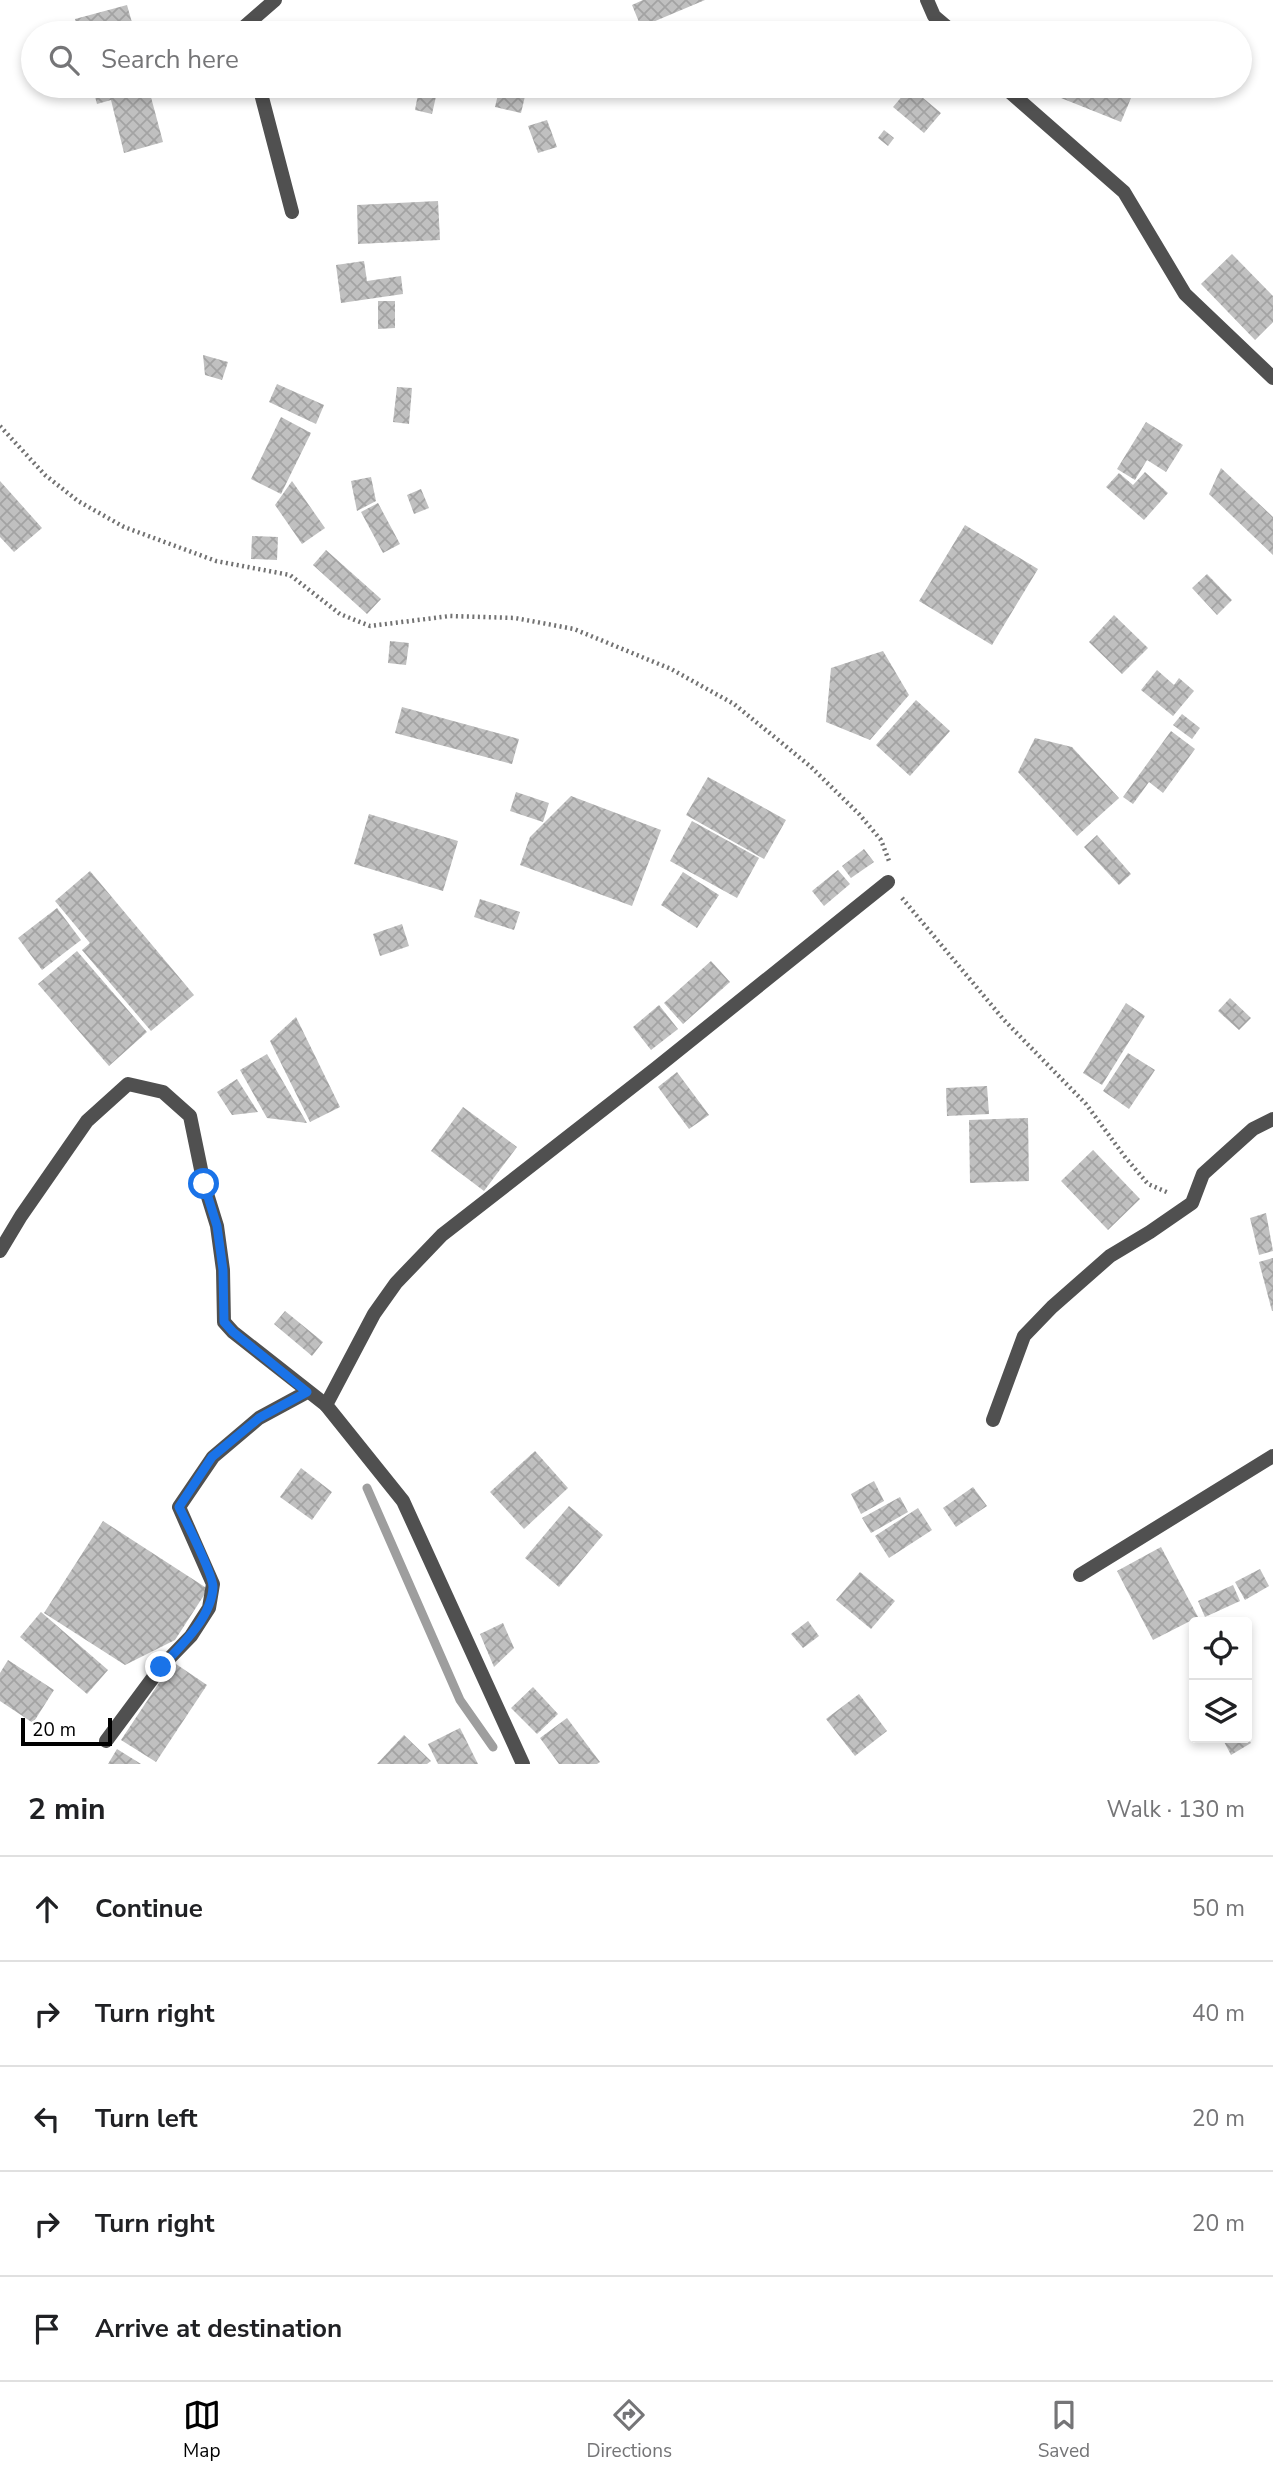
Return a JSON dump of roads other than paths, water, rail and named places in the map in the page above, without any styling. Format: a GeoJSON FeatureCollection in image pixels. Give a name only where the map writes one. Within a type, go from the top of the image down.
{"type":"FeatureCollection","features":[{"type":"Feature","properties":{"kind":"street"},"geometry":{"type":"LineString","coordinates":[[251,21],[275,0]]}},
{"type":"Feature","properties":{"kind":"street"},"geometry":{"type":"LineString","coordinates":[[927,0],[934,16],[940,21]]}},
{"type":"Feature","properties":{"kind":"street"},"geometry":{"type":"LineString","coordinates":[[262,98],[292,212]]}},
{"type":"Feature","properties":{"kind":"street"},"geometry":{"type":"LineString","coordinates":[[1017,98],[1125,192],[1185,294],[1273,378]]}},
{"type":"Feature","properties":{"kind":"street"},"geometry":{"type":"LineString","coordinates":[[326,1405],[374,1314],[396,1283],[442,1235],[888,882]]}},
{"type":"Feature","properties":{"kind":"street"},"geometry":{"type":"LineString","coordinates":[[0,1251],[87,1121],[128,1084],[163,1092],[190,1116],[204,1184],[217,1226],[223,1270],[224,1322],[326,1405],[403,1500],[523,1764]]}},
{"type":"Feature","properties":{"kind":"street"},"geometry":{"type":"LineString","coordinates":[[993,1420],[1024,1336],[1052,1307],[1110,1256],[1192,1203],[1203,1174],[1253,1129],[1273,1119]]}},
{"type":"Feature","properties":{"kind":"street"},"geometry":{"type":"LineString","coordinates":[[106,1741],[161,1667],[191,1636],[209,1608],[213,1584],[179,1507],[212,1457],[259,1418],[307,1392]]}},
{"type":"Feature","properties":{"kind":"street"},"geometry":{"type":"LineString","coordinates":[[1080,1575],[1273,1456]]}},
{"type":"Feature","properties":{"kind":"waterway"},"geometry":{"type":"LineString","coordinates":[[367,1488],[460,1700],[493,1747]]}}]}
